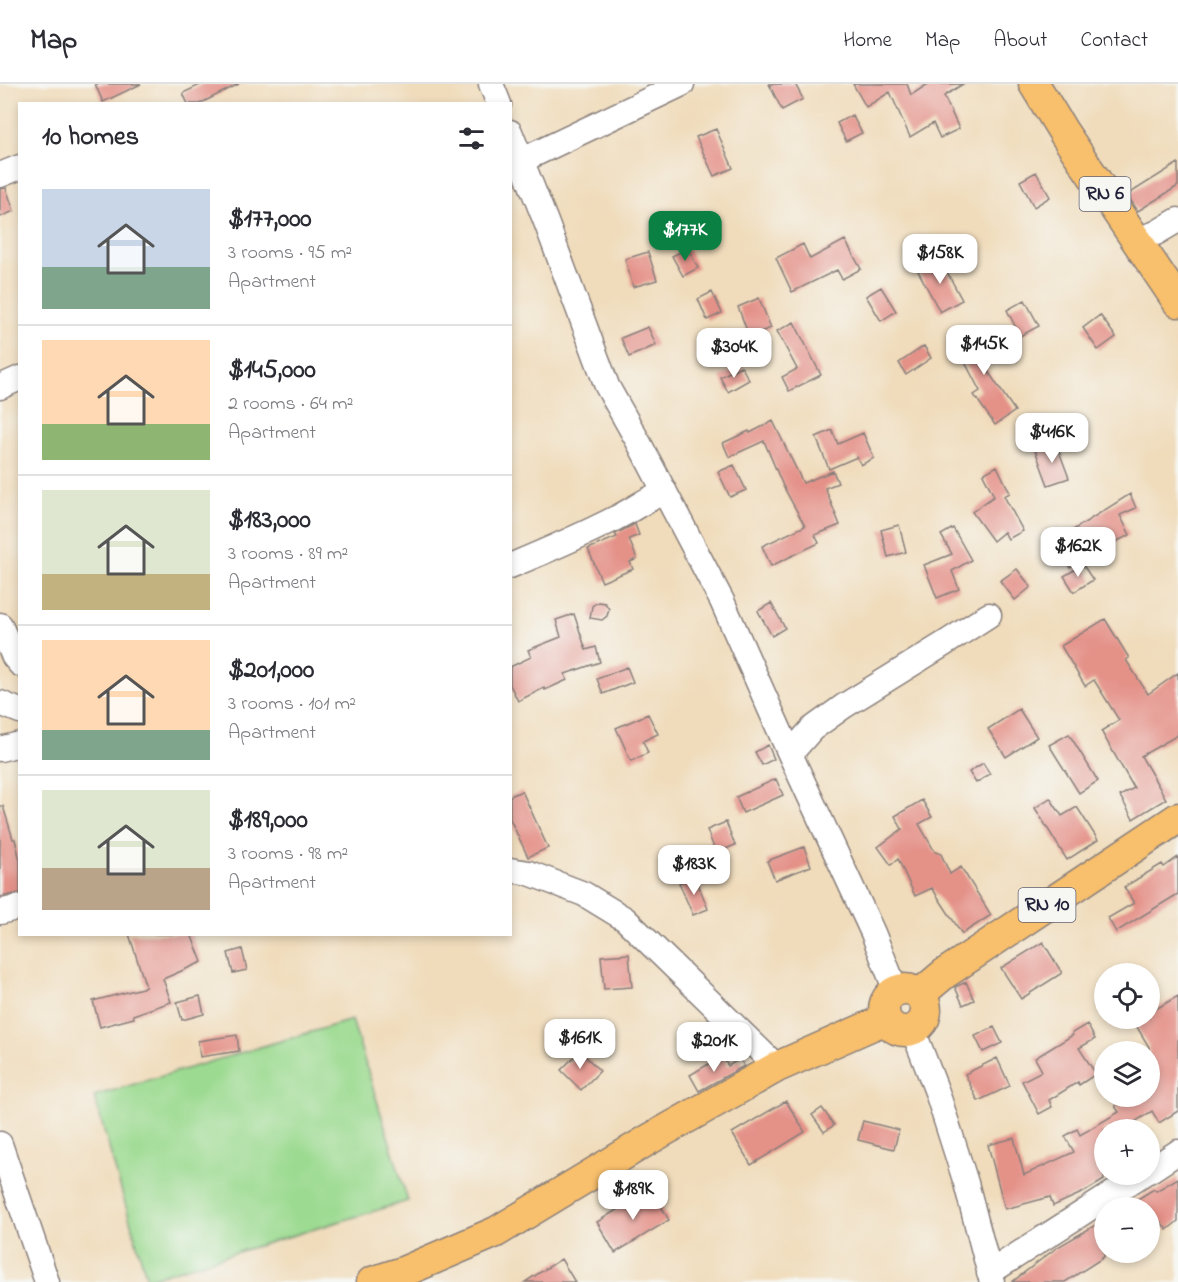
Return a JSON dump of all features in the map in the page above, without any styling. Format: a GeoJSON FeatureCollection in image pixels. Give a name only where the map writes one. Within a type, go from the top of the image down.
{"type":"FeatureCollection","features":[{"type":"Feature","properties":{"kind":"main road","name":"RN 6"},"geometry":{"type":"LineString","coordinates":[[1034,84],[1178,302]]}},
{"type":"Feature","properties":{"kind":"main road","name":"RN 10"},"geometry":{"type":"LineString","coordinates":[[886,1019],[885,1003],[890,996],[908,993],[944,974],[1178,818]]}},
{"type":"Feature","properties":{"kind":"main road"},"geometry":{"type":"LineString","coordinates":[[372,1282],[403,1272],[496,1232],[648,1140],[777,1067],[886,1019],[890,1026],[897,1030],[905,1032],[913,1030],[920,1025],[926,1010],[924,1002],[908,993]]}},
{"type":"Feature","properties":{"kind":"street"},"geometry":{"type":"LineString","coordinates":[[491,84],[498,102]]}},
{"type":"Feature","properties":{"kind":"street"},"geometry":{"type":"LineString","coordinates":[[516,163],[682,84]]}},
{"type":"Feature","properties":{"kind":"street"},"geometry":{"type":"LineString","coordinates":[[512,142],[516,163],[546,222],[607,386],[722,600],[873,933],[908,993]]}},
{"type":"Feature","properties":{"kind":"street"},"geometry":{"type":"LineString","coordinates":[[0,175],[18,168]]}},
{"type":"Feature","properties":{"kind":"street"},"geometry":{"type":"LineString","coordinates":[[1136,240],[1156,233],[1178,220]]}},
{"type":"Feature","properties":{"kind":"street"},"geometry":{"type":"LineString","coordinates":[[0,387],[18,379]]}},
{"type":"Feature","properties":{"kind":"street"},"geometry":{"type":"LineString","coordinates":[[512,565],[580,536],[665,492]]}},
{"type":"Feature","properties":{"kind":"street"},"geometry":{"type":"LineString","coordinates":[[790,754],[812,729],[836,712],[989,615]]}},
{"type":"Feature","properties":{"kind":"street"},"geometry":{"type":"LineString","coordinates":[[0,625],[18,661]]}},
{"type":"Feature","properties":{"kind":"street"},"geometry":{"type":"LineString","coordinates":[[0,703],[18,710]]}},
{"type":"Feature","properties":{"kind":"street"},"geometry":{"type":"LineString","coordinates":[[0,749],[18,744]]}},
{"type":"Feature","properties":{"kind":"street"},"geometry":{"type":"LineString","coordinates":[[512,870],[529,873],[584,894],[625,919],[777,1067]]}},
{"type":"Feature","properties":{"kind":"street"},"geometry":{"type":"LineString","coordinates":[[0,912],[18,908]]}},
{"type":"Feature","properties":{"kind":"street"},"geometry":{"type":"LineString","coordinates":[[913,1030],[937,1092],[966,1183],[991,1278],[1127,1185]]}},
{"type":"Feature","properties":{"kind":"street"},"geometry":{"type":"LineString","coordinates":[[0,1144],[47,1282]]}},
{"type":"Feature","properties":{"kind":"street"},"geometry":{"type":"LineString","coordinates":[[1160,1164],[1178,1152]]}},
{"type":"Feature","properties":{"kind":"green space"},"geometry":{"type":"Polygon","coordinates":[[[352,1020],[408,1201],[147,1279],[94,1096],[352,1020]]]}},
{"type":"Feature","properties":{"kind":"building"},"geometry":{"type":"Polygon","coordinates":[[[95,84],[141,84],[103,102],[95,84]]]}},
{"type":"Feature","properties":{"kind":"building"},"geometry":{"type":"Polygon","coordinates":[[[202,84],[239,84],[203,102],[187,102],[183,93],[202,84]]]}},
{"type":"Feature","properties":{"kind":"building"},"geometry":{"type":"Polygon","coordinates":[[[769,84],[795,84],[803,99],[782,110],[769,84]]]}},
{"type":"Feature","properties":{"kind":"building"},"geometry":{"type":"Polygon","coordinates":[[[853,84],[907,84],[911,95],[928,84],[963,84],[944,96],[959,129],[940,138],[933,123],[910,137],[890,92],[866,107],[853,84]]]}},
{"type":"Feature","properties":{"kind":"building"},"geometry":{"type":"Polygon","coordinates":[[[852,115],[862,133],[846,141],[837,123],[852,115]]]}},
{"type":"Feature","properties":{"kind":"building"},"geometry":{"type":"Polygon","coordinates":[[[716,129],[733,168],[714,176],[696,137],[716,129]]]}},
{"type":"Feature","properties":{"kind":"building"},"geometry":{"type":"Polygon","coordinates":[[[1178,163],[1178,186],[1138,211],[1127,195],[1178,163]]]}},
{"type":"Feature","properties":{"kind":"building"},"geometry":{"type":"Polygon","coordinates":[[[1036,172],[1050,197],[1034,207],[1020,181],[1036,172]]]}},
{"type":"Feature","properties":{"kind":"building"},"geometry":{"type":"Polygon","coordinates":[[[6,188],[14,211],[0,217],[0,189],[6,188]]]}},
{"type":"Feature","properties":{"kind":"building"},"geometry":{"type":"Polygon","coordinates":[[[845,240],[861,269],[842,279],[837,270],[792,292],[776,258],[803,244],[810,259],[845,240]]]}},
{"type":"Feature","properties":{"kind":"building"},"geometry":{"type":"Polygon","coordinates":[[[688,248],[698,268],[683,276],[672,256],[688,248]]]}},
{"type":"Feature","properties":{"kind":"building"},"geometry":{"type":"Polygon","coordinates":[[[648,252],[657,280],[633,287],[625,259],[648,252]]]}},
{"type":"Feature","properties":{"kind":"building"},"geometry":{"type":"Polygon","coordinates":[[[939,257],[962,300],[940,312],[917,269],[939,257]]]}},
{"type":"Feature","properties":{"kind":"building"},"geometry":{"type":"Polygon","coordinates":[[[881,287],[896,311],[881,321],[866,296],[881,287]]]}},
{"type":"Feature","properties":{"kind":"building"},"geometry":{"type":"Polygon","coordinates":[[[712,292],[722,313],[707,320],[698,299],[712,292]]]}},
{"type":"Feature","properties":{"kind":"building"},"geometry":{"type":"Polygon","coordinates":[[[759,298],[771,328],[749,336],[738,307],[759,298]]]}},
{"type":"Feature","properties":{"kind":"building"},"geometry":{"type":"Polygon","coordinates":[[[1025,300],[1039,326],[1020,336],[1007,310],[1025,300]]]}},
{"type":"Feature","properties":{"kind":"building"},"geometry":{"type":"Polygon","coordinates":[[[1100,315],[1116,337],[1098,350],[1083,328],[1100,315]]]}},
{"type":"Feature","properties":{"kind":"building"},"geometry":{"type":"Polygon","coordinates":[[[794,322],[821,375],[789,391],[782,377],[797,369],[777,331],[794,322]]]}},
{"type":"Feature","properties":{"kind":"building"},"geometry":{"type":"Polygon","coordinates":[[[648,327],[656,345],[629,357],[621,338],[648,327]]]}},
{"type":"Feature","properties":{"kind":"building"},"geometry":{"type":"Polygon","coordinates":[[[979,328],[995,358],[983,364],[1015,411],[995,425],[974,395],[980,391],[954,341],[979,328]]]}},
{"type":"Feature","properties":{"kind":"building"},"geometry":{"type":"Polygon","coordinates":[[[924,346],[931,358],[906,375],[899,363],[924,346]]]}},
{"type":"Feature","properties":{"kind":"building"},"geometry":{"type":"Polygon","coordinates":[[[741,366],[749,380],[728,392],[720,377],[741,366]]]}},
{"type":"Feature","properties":{"kind":"building"},"geometry":{"type":"Polygon","coordinates":[[[773,421],[803,483],[833,471],[838,483],[825,488],[840,525],[815,535],[819,543],[771,566],[762,546],[805,526],[783,486],[764,441],[729,457],[723,443],[773,421]]]}},
{"type":"Feature","properties":{"kind":"building"},"geometry":{"type":"Polygon","coordinates":[[[832,430],[838,444],[863,433],[874,458],[861,465],[857,457],[829,469],[816,437],[832,430]]]}},
{"type":"Feature","properties":{"kind":"building"},"geometry":{"type":"Polygon","coordinates":[[[1056,443],[1069,478],[1048,485],[1035,450],[1056,443]]]}},
{"type":"Feature","properties":{"kind":"building"},"geometry":{"type":"Polygon","coordinates":[[[734,465],[746,490],[730,497],[718,472],[734,465]]]}},
{"type":"Feature","properties":{"kind":"building"},"geometry":{"type":"Polygon","coordinates":[[[997,466],[1010,493],[1004,496],[1023,531],[1008,539],[1004,532],[993,541],[972,512],[994,496],[983,474],[997,466]]]}},
{"type":"Feature","properties":{"kind":"building"},"geometry":{"type":"Polygon","coordinates":[[[1130,494],[1136,508],[1120,515],[1130,535],[1070,568],[1054,542],[1130,494]]]}},
{"type":"Feature","properties":{"kind":"building"},"geometry":{"type":"Polygon","coordinates":[[[635,524],[639,535],[629,539],[637,559],[630,562],[633,569],[602,582],[588,549],[617,537],[615,534],[635,524]]]}},
{"type":"Feature","properties":{"kind":"building"},"geometry":{"type":"Polygon","coordinates":[[[899,525],[906,552],[888,557],[881,530],[899,525]]]}},
{"type":"Feature","properties":{"kind":"building"},"geometry":{"type":"Polygon","coordinates":[[[953,528],[971,560],[952,571],[959,589],[937,598],[924,565],[952,554],[941,535],[953,528]]]}},
{"type":"Feature","properties":{"kind":"building"},"geometry":{"type":"Polygon","coordinates":[[[1083,565],[1093,580],[1074,592],[1064,576],[1083,565]]]}},
{"type":"Feature","properties":{"kind":"building"},"geometry":{"type":"Polygon","coordinates":[[[1017,569],[1031,587],[1015,600],[1000,581],[1017,569]]]}},
{"type":"Feature","properties":{"kind":"building"},"geometry":{"type":"Polygon","coordinates":[[[598,602],[605,603],[609,609],[607,616],[602,620],[590,618],[592,606],[598,602]]]}},
{"type":"Feature","properties":{"kind":"building"},"geometry":{"type":"Polygon","coordinates":[[[771,603],[785,628],[772,636],[758,611],[771,603]]]}},
{"type":"Feature","properties":{"kind":"building"},"geometry":{"type":"Polygon","coordinates":[[[574,614],[586,650],[596,647],[600,662],[565,674],[567,680],[518,701],[512,689],[512,666],[531,657],[528,650],[561,637],[556,620],[574,614]]]}},
{"type":"Feature","properties":{"kind":"building"},"geometry":{"type":"Polygon","coordinates":[[[1105,619],[1129,658],[1126,660],[1148,694],[1178,673],[1178,735],[1141,756],[1166,799],[1133,819],[1120,796],[1134,788],[1101,731],[1119,720],[1094,680],[1085,686],[1061,646],[1105,619]]]}},
{"type":"Feature","properties":{"kind":"building"},"geometry":{"type":"Polygon","coordinates":[[[627,667],[633,682],[603,694],[597,679],[627,667]]]}},
{"type":"Feature","properties":{"kind":"building"},"geometry":{"type":"Polygon","coordinates":[[[1019,709],[1037,737],[1006,757],[988,729],[1019,709]]]}},
{"type":"Feature","properties":{"kind":"building"},"geometry":{"type":"Polygon","coordinates":[[[648,714],[658,734],[643,741],[648,753],[631,761],[616,728],[648,714]]]}},
{"type":"Feature","properties":{"kind":"building"},"geometry":{"type":"Polygon","coordinates":[[[1069,734],[1098,781],[1079,793],[1049,745],[1069,734]]]}},
{"type":"Feature","properties":{"kind":"building"},"geometry":{"type":"Polygon","coordinates":[[[768,745],[774,759],[762,765],[755,752],[768,745]]]}},
{"type":"Feature","properties":{"kind":"building"},"geometry":{"type":"Polygon","coordinates":[[[983,763],[990,774],[976,783],[969,772],[983,763]]]}},
{"type":"Feature","properties":{"kind":"building"},"geometry":{"type":"Polygon","coordinates":[[[776,779],[783,795],[743,813],[736,797],[776,779]]]}},
{"type":"Feature","properties":{"kind":"building"},"geometry":{"type":"Polygon","coordinates":[[[522,791],[548,848],[528,857],[512,823],[512,795],[522,791]]]}},
{"type":"Feature","properties":{"kind":"building"},"geometry":{"type":"Polygon","coordinates":[[[1050,798],[1062,816],[1077,807],[1098,840],[1067,860],[1035,808],[1050,798]]]}},
{"type":"Feature","properties":{"kind":"building"},"geometry":{"type":"Polygon","coordinates":[[[922,800],[932,817],[919,824],[935,852],[941,854],[950,874],[961,867],[991,915],[962,934],[932,888],[915,896],[898,859],[891,865],[878,847],[902,829],[895,816],[922,800]]]}},
{"type":"Feature","properties":{"kind":"building"},"geometry":{"type":"Polygon","coordinates":[[[0,806],[3,806],[18,852],[18,893],[0,897],[0,806]]]}},
{"type":"Feature","properties":{"kind":"building"},"geometry":{"type":"Polygon","coordinates":[[[726,822],[735,845],[716,853],[707,830],[726,822]]]}},
{"type":"Feature","properties":{"kind":"building"},"geometry":{"type":"Polygon","coordinates":[[[804,847],[811,866],[775,880],[767,861],[804,847]]]}},
{"type":"Feature","properties":{"kind":"building"},"geometry":{"type":"Polygon","coordinates":[[[1178,857],[1178,894],[1116,932],[1108,918],[1134,903],[1124,887],[1162,864],[1164,867],[1178,857]]]}},
{"type":"Feature","properties":{"kind":"building"},"geometry":{"type":"Polygon","coordinates":[[[695,876],[708,909],[693,915],[679,883],[695,876]]]}},
{"type":"Feature","properties":{"kind":"building"},"geometry":{"type":"Polygon","coordinates":[[[130,936],[192,936],[202,962],[163,979],[171,1002],[133,1015],[134,1018],[100,1027],[93,1001],[146,987],[130,936]]]}},
{"type":"Feature","properties":{"kind":"building"},"geometry":{"type":"Polygon","coordinates":[[[1043,942],[1062,973],[1021,999],[1001,968],[1043,942]]]}},
{"type":"Feature","properties":{"kind":"building"},"geometry":{"type":"Polygon","coordinates":[[[242,949],[247,970],[233,973],[228,953],[242,949]]]}},
{"type":"Feature","properties":{"kind":"building"},"geometry":{"type":"Polygon","coordinates":[[[629,954],[632,987],[604,989],[601,956],[629,954]]]}},
{"type":"Feature","properties":{"kind":"building"},"geometry":{"type":"Polygon","coordinates":[[[966,982],[974,1000],[963,1005],[955,987],[966,982]]]}},
{"type":"Feature","properties":{"kind":"building"},"geometry":{"type":"Polygon","coordinates":[[[200,996],[204,1014],[182,1020],[177,1002],[200,996]]]}},
{"type":"Feature","properties":{"kind":"building"},"geometry":{"type":"Polygon","coordinates":[[[1178,996],[1178,1111],[1160,1122],[1160,1119],[1157,1119],[1152,1111],[1139,1119],[1107,1119],[1119,1112],[1116,1107],[1160,1107],[1160,1041],[1145,1041],[1138,1029],[1160,1029],[1160,1007],[1178,996]]]}},
{"type":"Feature","properties":{"kind":"building"},"geometry":{"type":"Polygon","coordinates":[[[1087,1024],[1095,1039],[1079,1048],[1094,1071],[1094,1075],[1079,1085],[1078,1082],[1049,1100],[1052,1107],[1039,1114],[1022,1081],[1042,1071],[1035,1058],[1073,1035],[1072,1033],[1087,1024]]]}},
{"type":"Feature","properties":{"kind":"building"},"geometry":{"type":"Polygon","coordinates":[[[994,1027],[1002,1043],[983,1052],[975,1036],[994,1027]]]}},
{"type":"Feature","properties":{"kind":"building"},"geometry":{"type":"Polygon","coordinates":[[[237,1035],[239,1051],[200,1057],[198,1041],[237,1035]]]}},
{"type":"Feature","properties":{"kind":"building"},"geometry":{"type":"Polygon","coordinates":[[[580,1051],[600,1071],[581,1090],[561,1070],[580,1051]]]}},
{"type":"Feature","properties":{"kind":"building"},"geometry":{"type":"Polygon","coordinates":[[[722,1056],[728,1066],[740,1059],[744,1066],[699,1091],[690,1075],[722,1056]]]}},
{"type":"Feature","properties":{"kind":"building"},"geometry":{"type":"Polygon","coordinates":[[[997,1058],[1010,1086],[978,1101],[965,1074],[997,1058]]]}},
{"type":"Feature","properties":{"kind":"building"},"geometry":{"type":"Polygon","coordinates":[[[786,1101],[805,1132],[751,1165],[732,1133],[786,1101]]]}},
{"type":"Feature","properties":{"kind":"building"},"geometry":{"type":"Polygon","coordinates":[[[822,1108],[834,1125],[824,1132],[812,1115],[822,1108]]]}},
{"type":"Feature","properties":{"kind":"building"},"geometry":{"type":"Polygon","coordinates":[[[863,1121],[899,1130],[894,1149],[858,1140],[863,1121]]]}},
{"type":"Feature","properties":{"kind":"building"},"geometry":{"type":"Polygon","coordinates":[[[1094,1127],[1096,1185],[1053,1206],[1050,1197],[1005,1209],[988,1145],[1014,1138],[1024,1175],[1074,1152],[1065,1136],[1077,1129],[1080,1135],[1094,1127]]]}},
{"type":"Feature","properties":{"kind":"building"},"geometry":{"type":"Polygon","coordinates":[[[1178,1178],[1178,1221],[1167,1230],[1160,1223],[1160,1197],[1141,1197],[1154,1189],[1156,1191],[1178,1178]]]}},
{"type":"Feature","properties":{"kind":"building"},"geometry":{"type":"Polygon","coordinates":[[[651,1189],[669,1220],[615,1253],[597,1222],[651,1189]]]}},
{"type":"Feature","properties":{"kind":"building"},"geometry":{"type":"Polygon","coordinates":[[[1094,1226],[1095,1263],[1065,1282],[1012,1282],[1056,1248],[1094,1226]]]}},
{"type":"Feature","properties":{"kind":"building"},"geometry":{"type":"Polygon","coordinates":[[[561,1259],[575,1282],[525,1282],[561,1259]]]}}]}
